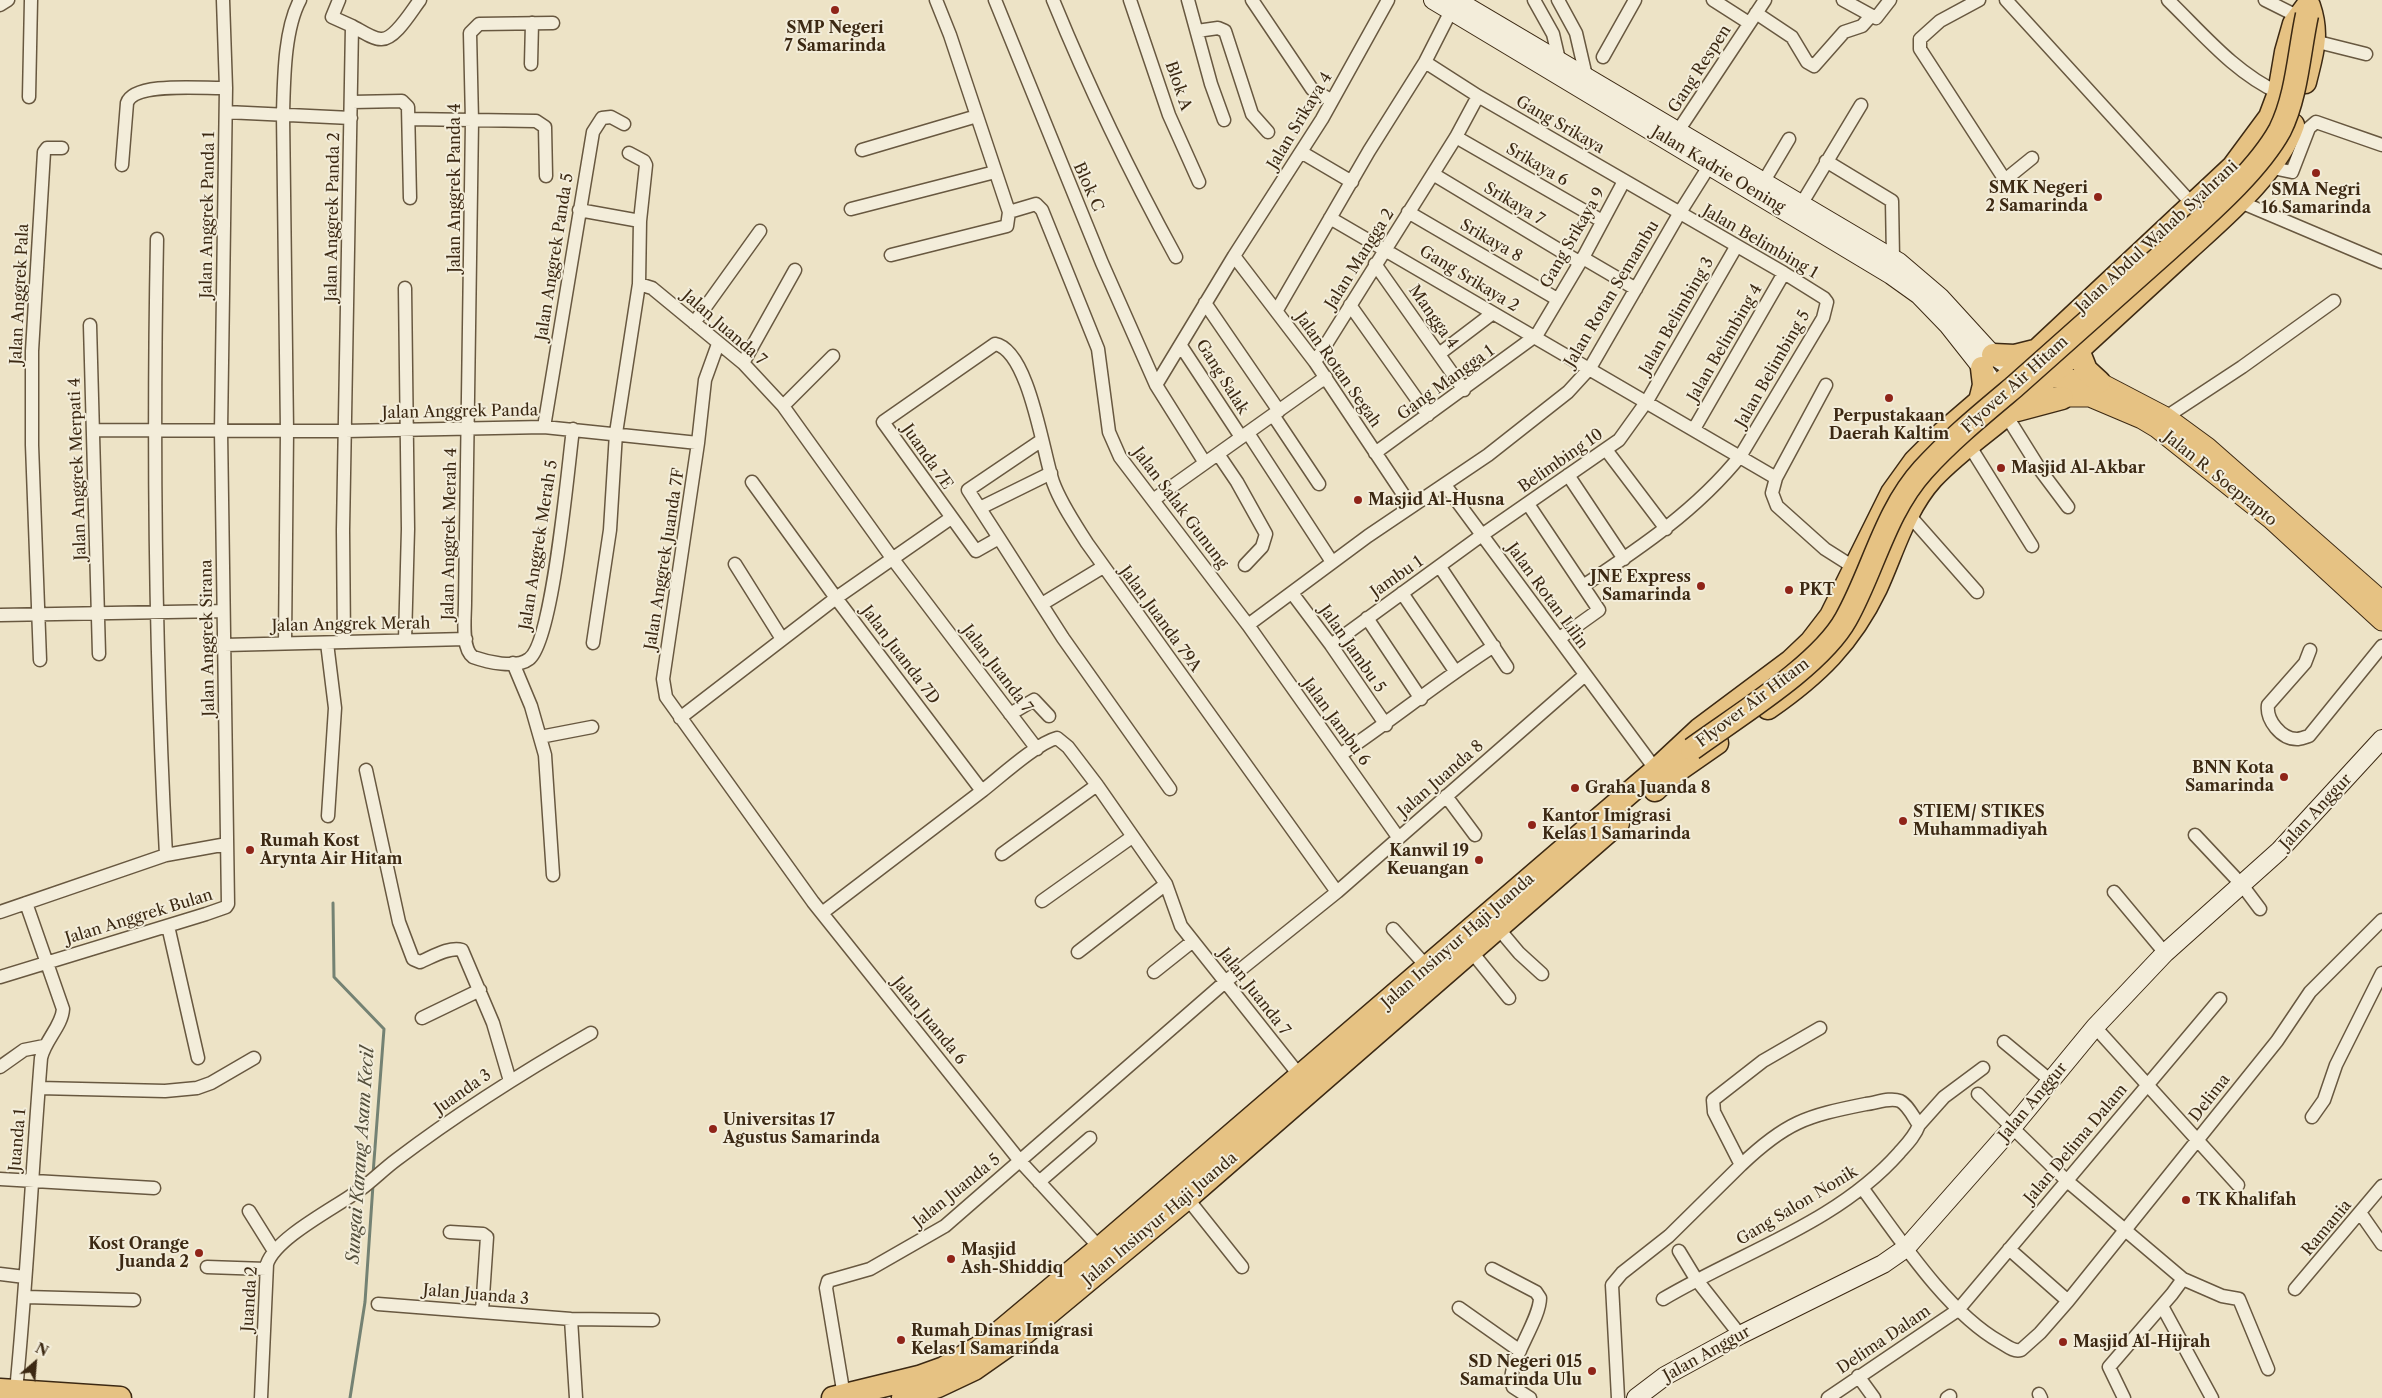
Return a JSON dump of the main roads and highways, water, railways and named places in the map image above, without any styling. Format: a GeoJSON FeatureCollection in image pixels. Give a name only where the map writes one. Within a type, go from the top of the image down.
{"type":"FeatureCollection","features":[{"type":"Feature","properties":{"kind":"highway","name":"Jalan Abdul Wahab Syahrani"},"geometry":{"type":"LineString","coordinates":[[2029,395],[2238,201],[2268,167],[2290,135],[2302,99],[2314,42],[2315,24],[2306,9]]}},
{"type":"Feature","properties":{"kind":"highway","name":"Jalan Abdul Wahab Syahrani"},"geometry":{"type":"LineString","coordinates":[[1998,386],[2194,206],[2233,167],[2270,117],[2279,94],[2286,52],[2306,9]]}},
{"type":"Feature","properties":{"kind":"highway","name":"Flyover Air Hitam"},"geometry":{"type":"LineString","coordinates":[[1664,769],[1797,672],[1836,634],[1859,594],[1897,507],[1922,471],[1976,420],[2204,217],[2247,172],[2280,129],[2296,74],[2306,9]]}},
{"type":"Feature","properties":{"kind":"highway"},"geometry":{"type":"LineString","coordinates":[[2142,254],[2160,274]]}},
{"type":"Feature","properties":{"kind":"highway"},"geometry":{"type":"LineString","coordinates":[[2078,350],[2086,370],[2099,382]]}},
{"type":"Feature","properties":{"kind":"highway"},"geometry":{"type":"LineString","coordinates":[[1980,401],[1987,362],[2035,351]]}},
{"type":"Feature","properties":{"kind":"highway","name":"Jalan Insinyur Haji Juanda"},"geometry":{"type":"LineString","coordinates":[[838,1397],[919,1377],[961,1358],[988,1342],[1427,967],[1498,928],[1664,769],[1700,729],[1762,684],[1811,642],[1832,616],[1898,485],[1916,461],[1943,433],[1998,386]]}},
{"type":"Feature","properties":{"kind":"highway","name":"Jalan Insinyur Haji Juanda"},"geometry":{"type":"LineString","coordinates":[[903,1398],[955,1379],[994,1356],[1187,1198],[1664,769],[1784,697],[1813,674],[1835,653],[1855,627],[1868,604],[1908,514],[1932,479],[2029,395]]}},
{"type":"Feature","properties":{"kind":"highway"},"geometry":{"type":"LineString","coordinates":[[2007,414],[2062,398]]}},
{"type":"Feature","properties":{"kind":"highway"},"geometry":{"type":"LineString","coordinates":[[8,1390],[120,1398]]}},
{"type":"Feature","properties":{"kind":"main road","name":"Jalan Kadrie Oening"},"geometry":{"type":"LineString","coordinates":[[1433,0],[1454,4],[1560,60],[1678,131],[1713,160],[1764,181],[1893,258],[1940,297],[1987,362]]}},
{"type":"Feature","properties":{"kind":"main road","name":"Jalan Kadrie Oening"},"geometry":{"type":"LineString","coordinates":[[1454,4],[1564,78],[1713,160],[1883,270],[1919,296],[1987,362]]}},
{"type":"Feature","properties":{"kind":"main road"},"geometry":{"type":"LineString","coordinates":[[1987,362],[2015,371]]}},
{"type":"Feature","properties":{"kind":"main road"},"geometry":{"type":"LineString","coordinates":[[1987,362],[1998,386]]}},
{"type":"Feature","properties":{"kind":"main road","name":"Jalan R. Soeprapto"},"geometry":{"type":"LineString","coordinates":[[2015,371],[2046,378],[2099,382],[2166,417],[2207,447],[2382,601]]}},
{"type":"Feature","properties":{"kind":"main road","name":"Jalan R. Soeprapto"},"geometry":{"type":"LineString","coordinates":[[1998,386],[2029,395],[2062,398],[2090,397],[2142,419],[2157,428],[2271,520],[2382,621]]}},
{"type":"Feature","properties":{"kind":"main road","name":"Jalan Anggur"},"geometry":{"type":"LineString","coordinates":[[1636,1398],[1665,1376],[1740,1335],[1883,1264],[1906,1248],[2011,1129],[2095,1027],[2166,953],[2279,851],[2382,739]]}},
{"type":"Feature","properties":{"kind":"waterway","name":"Sungai Karang Asam Kecil"},"geometry":{"type":"LineString","coordinates":[[333,903],[334,977],[384,1029],[373,1174]]}},
{"type":"Feature","properties":{"kind":"waterway","name":"Sungai Karang Asam Kecil"},"geometry":{"type":"LineString","coordinates":[[350,1398],[365,1302],[373,1185]]}},
{"type":"Feature","properties":{"kind":"place","name":"SMP Negeri 7 Samarinda"},"geometry":{"type":"Point","coordinates":[835,10]}},
{"type":"Feature","properties":{"kind":"place","name":"SMA Negri 16 Samarinda"},"geometry":{"type":"Point","coordinates":[2316,173]}},
{"type":"Feature","properties":{"kind":"place","name":"SMK Negeri 2 Samarinda"},"geometry":{"type":"Point","coordinates":[2098,197]}},
{"type":"Feature","properties":{"kind":"place","name":"Perpustakaan Daerah Kaltim"},"geometry":{"type":"Point","coordinates":[1889,398]}},
{"type":"Feature","properties":{"kind":"place","name":"Masjid Al-Akbar"},"geometry":{"type":"Point","coordinates":[2001,468]}},
{"type":"Feature","properties":{"kind":"place","name":"Masjid Al-Husna"},"geometry":{"type":"Point","coordinates":[1358,500]}},
{"type":"Feature","properties":{"kind":"place","name":"JNE Express Samarinda"},"geometry":{"type":"Point","coordinates":[1701,586]}},
{"type":"Feature","properties":{"kind":"place","name":"PKT"},"geometry":{"type":"Point","coordinates":[1789,590]}},
{"type":"Feature","properties":{"kind":"place","name":"BNN Kota Samarinda"},"geometry":{"type":"Point","coordinates":[2284,777]}},
{"type":"Feature","properties":{"kind":"place","name":"Graha Juanda 8"},"geometry":{"type":"Point","coordinates":[1575,788]}},
{"type":"Feature","properties":{"kind":"place","name":"STIEM/ STIKES Muhammadiyah"},"geometry":{"type":"Point","coordinates":[1903,821]}},
{"type":"Feature","properties":{"kind":"place","name":"Kantor Imigrasi Kelas 1 Samarinda"},"geometry":{"type":"Point","coordinates":[1532,825]}},
{"type":"Feature","properties":{"kind":"place","name":"Rumah Kost Arynta Air Hitam"},"geometry":{"type":"Point","coordinates":[250,850]}},
{"type":"Feature","properties":{"kind":"place","name":"Kanwil 19 Keuangan"},"geometry":{"type":"Point","coordinates":[1479,860]}},
{"type":"Feature","properties":{"kind":"place","name":"Universitas 17 Agustus Samarinda"},"geometry":{"type":"Point","coordinates":[713,1129]}},
{"type":"Feature","properties":{"kind":"place","name":"TK Khalifah"},"geometry":{"type":"Point","coordinates":[2186,1200]}},
{"type":"Feature","properties":{"kind":"place","name":"Kost Orange Juanda 2"},"geometry":{"type":"Point","coordinates":[199,1253]}},
{"type":"Feature","properties":{"kind":"place","name":"Masjid Ash-Shiddiq"},"geometry":{"type":"Point","coordinates":[951,1259]}},
{"type":"Feature","properties":{"kind":"place","name":"Rumah Dinas Imigrasi Kelas I Samarinda"},"geometry":{"type":"Point","coordinates":[901,1340]}},
{"type":"Feature","properties":{"kind":"place","name":"Masjid Al-Hijrah"},"geometry":{"type":"Point","coordinates":[2063,1342]}},
{"type":"Feature","properties":{"kind":"place","name":"SD Negeri 015 Samarinda Ulu"},"geometry":{"type":"Point","coordinates":[1592,1371]}}]}
